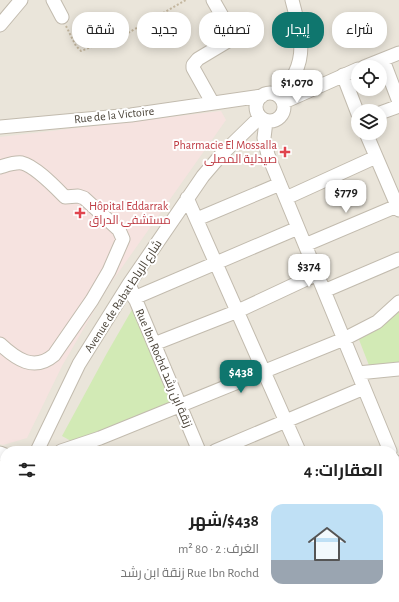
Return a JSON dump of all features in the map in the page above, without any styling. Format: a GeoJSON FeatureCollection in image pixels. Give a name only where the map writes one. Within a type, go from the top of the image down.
{"type":"FeatureCollection","features":[{"type":"Feature","properties":{"kind":"street"},"geometry":{"type":"LineString","coordinates":[[0,25],[21,0]]}},
{"type":"Feature","properties":{"kind":"street"},"geometry":{"type":"LineString","coordinates":[[53,0],[62,17]]}},
{"type":"Feature","properties":{"kind":"street"},"geometry":{"type":"LineString","coordinates":[[212,102],[193,64],[198,59],[232,37],[230,30],[213,0]]}},
{"type":"Feature","properties":{"kind":"street"},"geometry":{"type":"LineString","coordinates":[[280,98],[294,74],[301,46],[299,29],[292,2]]}},
{"type":"Feature","properties":{"kind":"street"},"geometry":{"type":"LineString","coordinates":[[383,60],[399,53]]}},
{"type":"Feature","properties":{"kind":"street"},"geometry":{"type":"LineString","coordinates":[[387,70],[399,102]]}},
{"type":"Feature","properties":{"kind":"street"},"geometry":{"type":"LineString","coordinates":[[280,98],[351,72]]}},
{"type":"Feature","properties":{"kind":"street"},"geometry":{"type":"LineString","coordinates":[[343,75],[354,104]]}},
{"type":"Feature","properties":{"kind":"street"},"geometry":{"type":"LineString","coordinates":[[227,100],[260,115],[275,121],[285,111],[280,98],[271,92],[258,99],[260,115],[265,147],[389,446]]}},
{"type":"Feature","properties":{"kind":"street","name":"Rue de la Victoire"},"geometry":{"type":"LineString","coordinates":[[0,126],[130,115],[262,96]]}},
{"type":"Feature","properties":{"kind":"street"},"geometry":{"type":"LineString","coordinates":[[387,110],[399,106]]}},
{"type":"Feature","properties":{"kind":"street","name":"Avenue de Rabat شارع الرباط"},"geometry":{"type":"LineString","coordinates":[[39,446],[80,364],[129,284],[187,198],[221,155],[260,115]]}},
{"type":"Feature","properties":{"kind":"street"},"geometry":{"type":"LineString","coordinates":[[305,245],[398,208],[369,140]]}},
{"type":"Feature","properties":{"kind":"street"},"geometry":{"type":"LineString","coordinates":[[286,198],[376,157]]}},
{"type":"Feature","properties":{"kind":"street"},"geometry":{"type":"LineString","coordinates":[[0,178],[15,163]]}},
{"type":"Feature","properties":{"kind":"street"},"geometry":{"type":"LineString","coordinates":[[0,167],[15,163],[23,164],[31,167],[64,197],[78,196],[84,198],[118,230],[122,239],[109,271],[92,300],[50,359],[39,364],[16,358],[0,344]]}},
{"type":"Feature","properties":{"kind":"street"},"geometry":{"type":"LineString","coordinates":[[197,219],[280,184]]}},
{"type":"Feature","properties":{"kind":"street"},"geometry":{"type":"LineString","coordinates":[[187,198],[297,446]]}},
{"type":"Feature","properties":{"kind":"street"},"geometry":{"type":"LineString","coordinates":[[134,298],[217,264],[298,228]]}},
{"type":"Feature","properties":{"kind":"street"},"geometry":{"type":"LineString","coordinates":[[324,291],[399,259]]}},
{"type":"Feature","properties":{"kind":"street"},"geometry":{"type":"LineString","coordinates":[[154,344],[238,311],[317,274]]}},
{"type":"Feature","properties":{"kind":"street","name":"Rue Ibn Rochd زنقة ابن رشد"},"geometry":{"type":"LineString","coordinates":[[129,284],[197,446]]}},
{"type":"Feature","properties":{"kind":"street"},"geometry":{"type":"LineString","coordinates":[[76,446],[100,438],[344,339],[377,322],[399,302]]}},
{"type":"Feature","properties":{"kind":"street"},"geometry":{"type":"LineString","coordinates":[[358,373],[399,369]]}},
{"type":"Feature","properties":{"kind":"street"},"geometry":{"type":"LineString","coordinates":[[227,446],[364,388]]}},
{"type":"Feature","properties":{"kind":"path"},"geometry":{"type":"LineString","coordinates":[[62,17],[76,46],[81,51],[128,33],[186,0]]}},
{"type":"Feature","properties":{"kind":"shaded area"},"geometry":{"type":"Polygon","coordinates":[[[0,0],[399,0],[399,446],[0,446],[0,0]]]}},
{"type":"Feature","properties":{"kind":"shaded area","name":"Hôpital Eddarrak مستشفى الدراق"},"geometry":{"type":"Polygon","coordinates":[[[221,111],[226,120],[106,290],[62,366],[27,438],[3,445],[0,444],[0,137],[221,111]]]}},
{"type":"Feature","properties":{"kind":"green space"},"geometry":{"type":"Polygon","coordinates":[[[137,301],[180,405],[80,446],[62,436],[137,301]]]}},
{"type":"Feature","properties":{"kind":"green space"},"geometry":{"type":"Polygon","coordinates":[[[399,306],[399,364],[370,368],[358,337],[399,306]]]}},
{"type":"Feature","properties":{"kind":"place","name":"Pharmacie El Mossalla صيدلية المصلى"},"geometry":{"type":"Point","coordinates":[285,152]}},
{"type":"Feature","properties":{"kind":"place","name":"Hôpital Eddarrak مستشفى الدراق"},"geometry":{"type":"Point","coordinates":[80,213]}}]}
